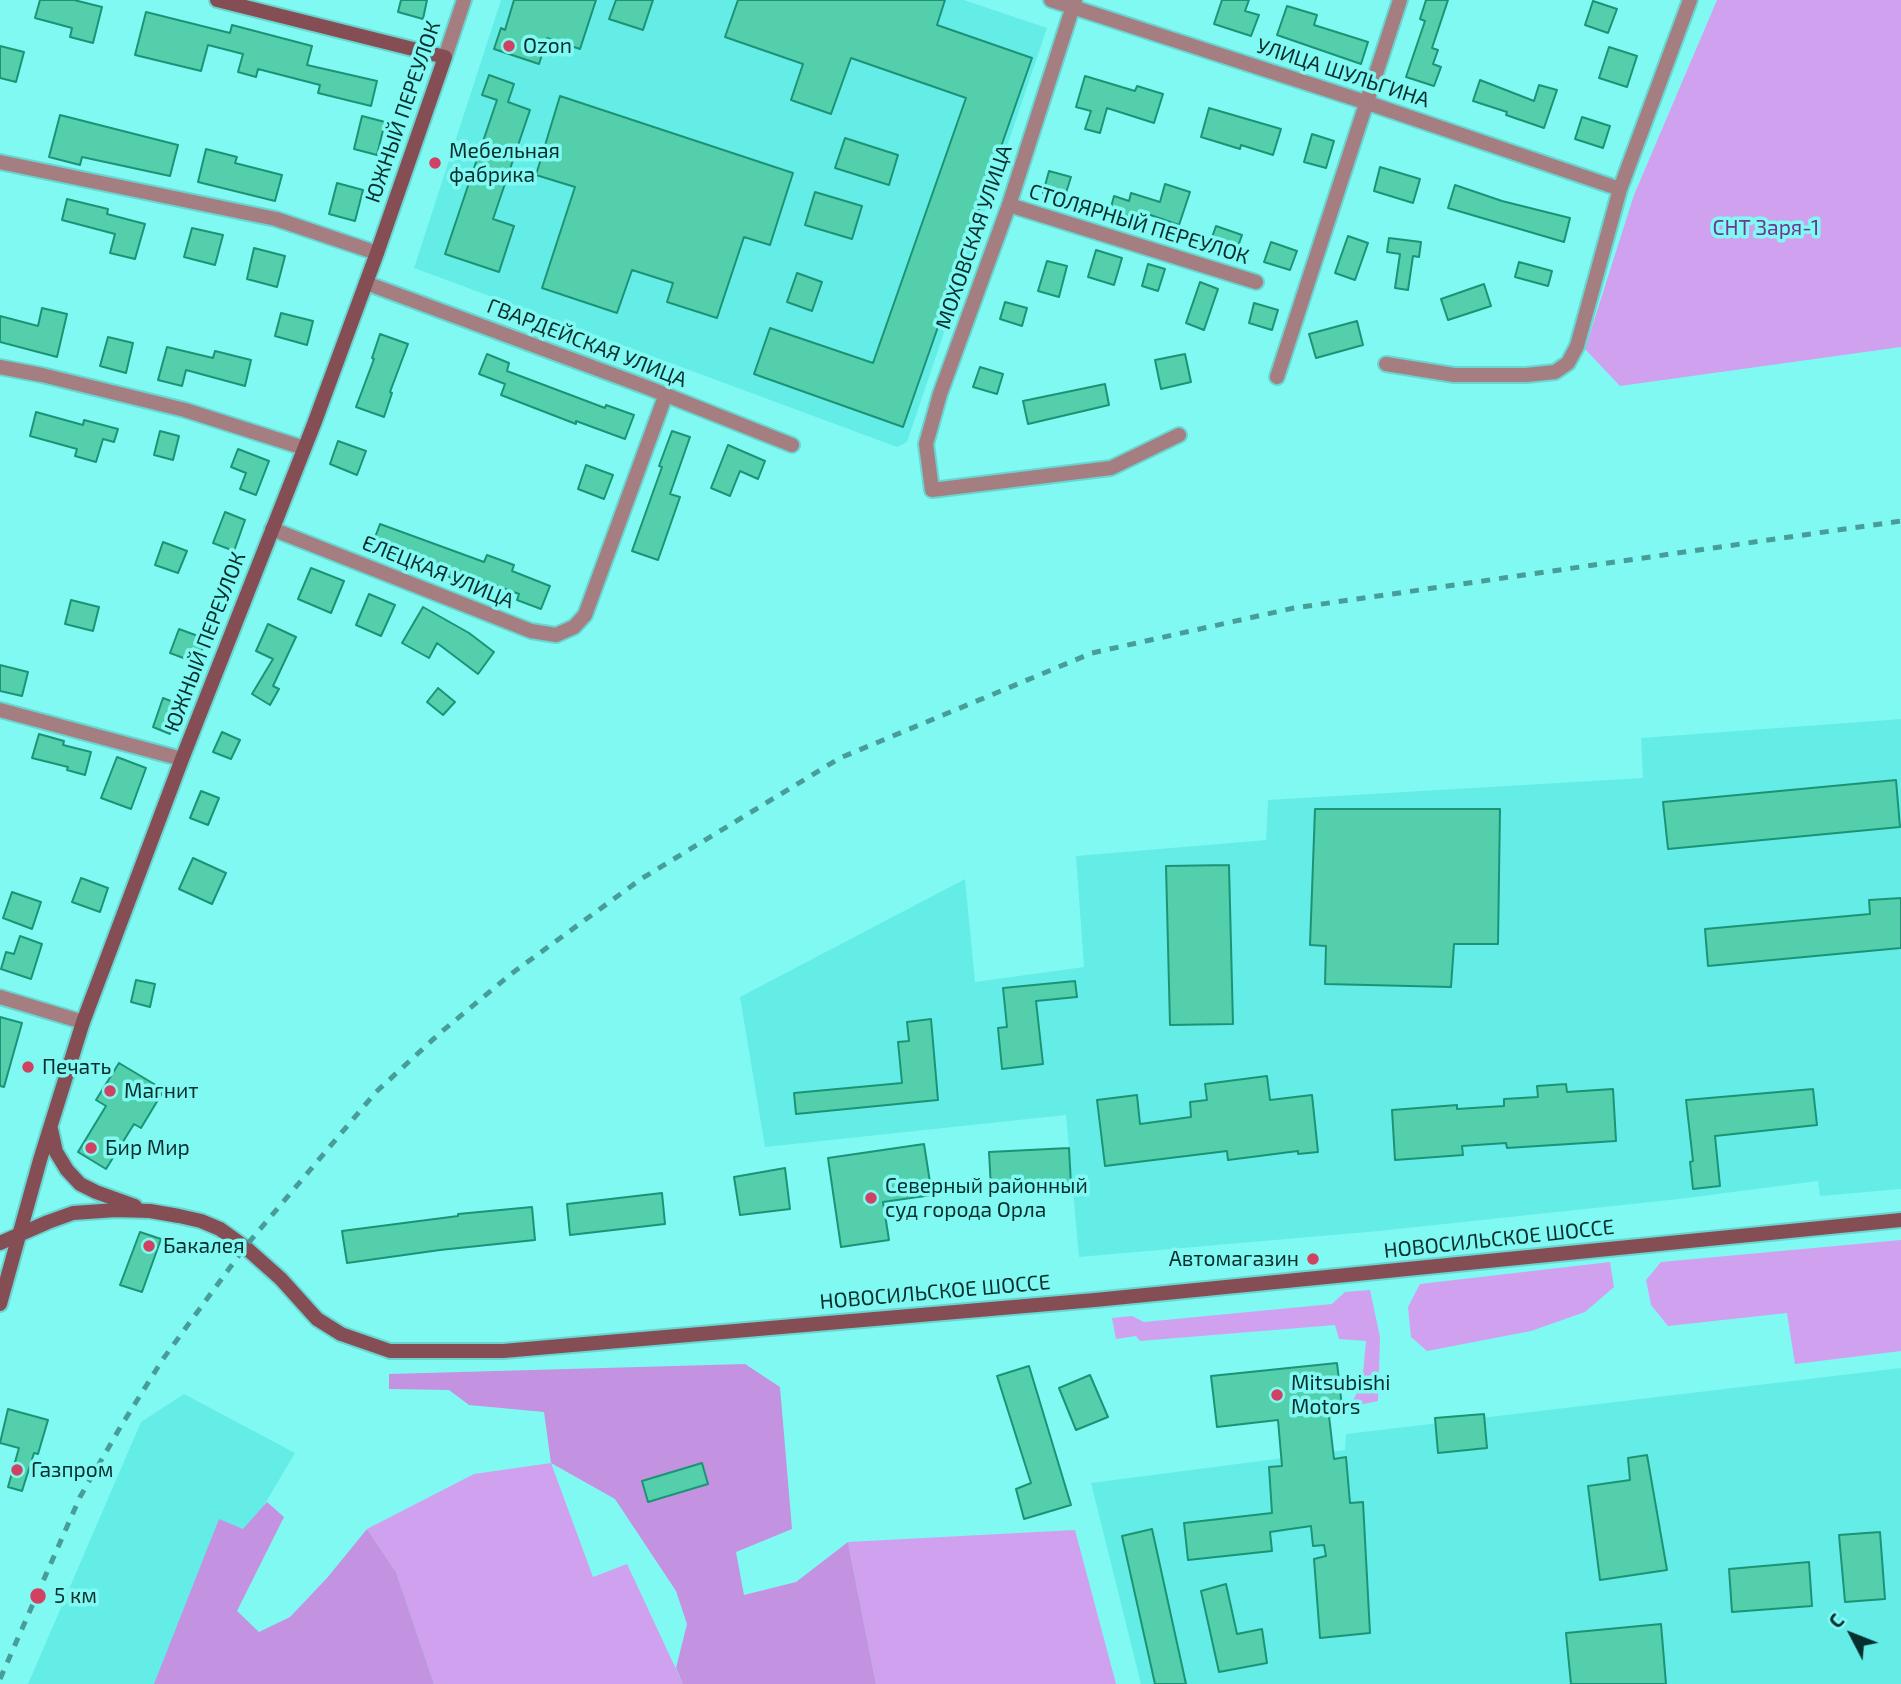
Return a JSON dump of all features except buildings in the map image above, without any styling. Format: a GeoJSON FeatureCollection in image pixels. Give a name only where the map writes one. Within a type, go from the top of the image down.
{"type":"FeatureCollection","features":[{"type":"Feature","properties":{"kind":"street"},"geometry":{"type":"LineString","coordinates":[[217,0],[444,57]]}},
{"type":"Feature","properties":{"kind":"street","name":"ЮЖНЫЙ ПЕРЕУЛОК"},"geometry":{"type":"LineString","coordinates":[[0,1304],[50,1126],[83,1021],[366,283],[464,0]]}},
{"type":"Feature","properties":{"kind":"street","name":"УЛИЦА ШУЛЬГИНА"},"geometry":{"type":"LineString","coordinates":[[1051,0],[1073,4],[1620,189]]}},
{"type":"Feature","properties":{"kind":"street"},"geometry":{"type":"LineString","coordinates":[[1277,377],[1400,0]]}},
{"type":"Feature","properties":{"kind":"street"},"geometry":{"type":"LineString","coordinates":[[1386,364],[1454,375],[1526,376],[1555,372],[1568,363],[1577,346],[1620,189],[1690,0]]}},
{"type":"Feature","properties":{"kind":"street","name":"МОХОВСКАЯ УЛИЦА"},"geometry":{"type":"LineString","coordinates":[[1073,4],[1009,205],[940,394],[926,444],[932,490],[1111,468],[1179,435]]}},
{"type":"Feature","properties":{"kind":"street"},"geometry":{"type":"LineString","coordinates":[[0,162],[276,219],[377,253]]}},
{"type":"Feature","properties":{"kind":"street","name":"СТОЛЯРНЫЙ ПЕРЕУЛОК"},"geometry":{"type":"LineString","coordinates":[[1009,205],[1256,282]]}},
{"type":"Feature","properties":{"kind":"street","name":"ГВАРДЕЙСКАЯ УЛИЦА"},"geometry":{"type":"LineString","coordinates":[[366,283],[666,394],[792,445]]}},
{"type":"Feature","properties":{"kind":"street"},"geometry":{"type":"LineString","coordinates":[[0,367],[185,410],[304,448]]}},
{"type":"Feature","properties":{"kind":"street","name":"ЕЛЕЦКАЯ УЛИЦА"},"geometry":{"type":"LineString","coordinates":[[272,529],[531,631],[556,635],[574,627],[586,615],[666,394]]}},
{"type":"Feature","properties":{"kind":"street"},"geometry":{"type":"LineString","coordinates":[[0,710],[182,759]]}},
{"type":"Feature","properties":{"kind":"street"},"geometry":{"type":"LineString","coordinates":[[0,997],[83,1021]]}},
{"type":"Feature","properties":{"kind":"street"},"geometry":{"type":"LineString","coordinates":[[50,1126],[56,1152],[80,1184],[150,1211]]}},
{"type":"Feature","properties":{"kind":"street","name":"НОВОСИЛЬСКОЕ ШОССЕ"},"geometry":{"type":"LineString","coordinates":[[0,1243],[73,1213],[150,1211],[201,1221],[220,1228],[245,1247],[281,1279],[317,1319],[341,1334],[390,1351],[502,1350],[1095,1300],[1901,1220]]}},
{"type":"Feature","properties":{"kind":"shaded area"},"geometry":{"type":"Polygon","coordinates":[[[501,0],[964,0],[1047,28],[907,442],[897,447],[414,268],[501,0]]]}},
{"type":"Feature","properties":{"kind":"shaded area"},"geometry":{"type":"Polygon","coordinates":[[[1901,719],[1901,1189],[1820,1196],[1818,1181],[1679,1199],[1379,1231],[1079,1257],[1066,1115],[765,1147],[740,997],[965,879],[975,982],[1084,967],[1076,856],[1266,840],[1268,800],[1643,778],[1641,738],[1901,719]]]}},
{"type":"Feature","properties":{"kind":"shaded area"},"geometry":{"type":"Polygon","coordinates":[[[745,1364],[780,1387],[792,1529],[736,1552],[744,1595],[796,1582],[848,1542],[876,1684],[683,1684],[676,1668],[687,1624],[676,1591],[615,1499],[551,1463],[544,1412],[469,1405],[449,1390],[389,1389],[389,1374],[745,1364]]]}},
{"type":"Feature","properties":{"kind":"shaded area"},"geometry":{"type":"Polygon","coordinates":[[[1901,1368],[1901,1684],[1141,1684],[1091,1483],[1345,1450],[1346,1434],[1901,1368]]]}},
{"type":"Feature","properties":{"kind":"shaded area"},"geometry":{"type":"Polygon","coordinates":[[[184,1394],[295,1453],[158,1684],[28,1684],[141,1422],[184,1394]]]}},
{"type":"Feature","properties":{"kind":"shaded area"},"geometry":{"type":"Polygon","coordinates":[[[267,1502],[284,1517],[237,1611],[259,1632],[290,1617],[327,1578],[367,1529],[396,1572],[434,1684],[154,1684],[219,1519],[243,1529],[267,1502]]]}},
{"type":"Feature","properties":{"kind":"green space","name":"СНТ Заря-1"},"geometry":{"type":"Polygon","coordinates":[[[1717,0],[1901,0],[1901,347],[1620,386],[1585,349],[1634,195],[1717,0]]]}},
{"type":"Feature","properties":{"kind":"green space"},"geometry":{"type":"Polygon","coordinates":[[[1901,1240],[1901,1351],[1795,1364],[1787,1313],[1668,1326],[1651,1305],[1646,1280],[1661,1262],[1901,1240]]]}},
{"type":"Feature","properties":{"kind":"green space"},"geometry":{"type":"Polygon","coordinates":[[[1610,1262],[1614,1287],[1585,1312],[1531,1331],[1427,1351],[1411,1337],[1408,1307],[1420,1284],[1610,1262]]]}},
{"type":"Feature","properties":{"kind":"green space"},"geometry":{"type":"Polygon","coordinates":[[[1370,1290],[1380,1337],[1378,1401],[1355,1406],[1353,1400],[1362,1384],[1366,1341],[1339,1339],[1335,1325],[1140,1341],[1136,1336],[1116,1339],[1112,1318],[1132,1316],[1144,1322],[1332,1304],[1345,1292],[1370,1290]]]}},
{"type":"Feature","properties":{"kind":"green space"},"geometry":{"type":"Polygon","coordinates":[[[551,1463],[593,1577],[627,1564],[683,1684],[434,1684],[396,1572],[367,1529],[474,1474],[551,1463]]]}},
{"type":"Feature","properties":{"kind":"green space"},"geometry":{"type":"Polygon","coordinates":[[[1075,1530],[1116,1684],[876,1684],[848,1542],[1075,1530]]]}},
{"type":"Feature","properties":{"kind":"railway"},"geometry":{"type":"LineString","coordinates":[[0,1679],[80,1497],[163,1359],[245,1247],[376,1092],[440,1033],[511,974],[641,879],[840,758],[1092,653],[1294,608],[1901,521]]}},
{"type":"Feature","properties":{"kind":"place","name":"Ozon"},"geometry":{"type":"Point","coordinates":[509,46]}},
{"type":"Feature","properties":{"kind":"place","name":"Мебельная фабрика"},"geometry":{"type":"Point","coordinates":[435,163]}},
{"type":"Feature","properties":{"kind":"place","name":"Печать"},"geometry":{"type":"Point","coordinates":[28,1067]}},
{"type":"Feature","properties":{"kind":"place","name":"Магнит"},"geometry":{"type":"Point","coordinates":[110,1091]}},
{"type":"Feature","properties":{"kind":"place","name":"Бир Мир"},"geometry":{"type":"Point","coordinates":[91,1148]}},
{"type":"Feature","properties":{"kind":"place","name":"Северный районный суд города Орла"},"geometry":{"type":"Point","coordinates":[871,1198]}},
{"type":"Feature","properties":{"kind":"place","name":"Бакалея"},"geometry":{"type":"Point","coordinates":[149,1246]}},
{"type":"Feature","properties":{"kind":"place","name":"Автомагазин"},"geometry":{"type":"Point","coordinates":[1313,1259]}},
{"type":"Feature","properties":{"kind":"place","name":"Mitsubishi Motors"},"geometry":{"type":"Point","coordinates":[1277,1395]}},
{"type":"Feature","properties":{"kind":"place","name":"Газпром"},"geometry":{"type":"Point","coordinates":[17,1470]}},
{"type":"Feature","properties":{"kind":"place","name":"5 км"},"geometry":{"type":"Point","coordinates":[38,1596]}}]}
